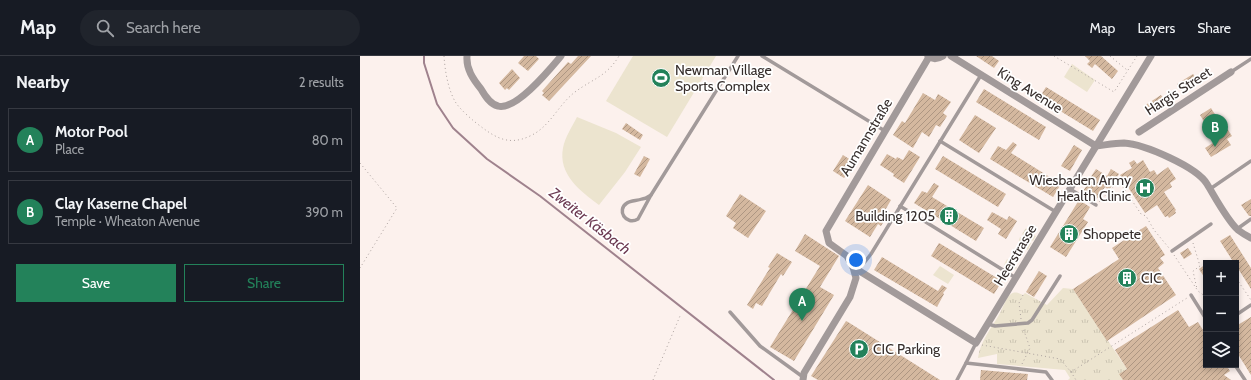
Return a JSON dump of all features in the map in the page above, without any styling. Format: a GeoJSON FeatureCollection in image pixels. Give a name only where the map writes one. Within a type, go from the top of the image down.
{"type":"FeatureCollection","features":[{"type":"Feature","properties":{"kind":"street"},"geometry":{"type":"LineString","coordinates":[[466,56],[468,70],[492,103],[499,106],[508,106],[517,101],[534,86],[561,56]]}},
{"type":"Feature","properties":{"kind":"street"},"geometry":{"type":"LineString","coordinates":[[928,56],[936,59],[943,56]]}},
{"type":"Feature","properties":{"kind":"street","name":"Aumannstraße"},"geometry":{"type":"LineString","coordinates":[[853,267],[847,256],[829,243],[826,231],[885,131],[920,76],[928,56]]}},
{"type":"Feature","properties":{"kind":"street","name":"Heerstrasse"},"geometry":{"type":"LineString","coordinates":[[976,343],[1151,56]]}},
{"type":"Feature","properties":{"kind":"street","name":"King Avenue"},"geometry":{"type":"LineString","coordinates":[[956,57],[981,75],[1096,146]]}},
{"type":"Feature","properties":{"kind":"street","name":"Hargis Street"},"geometry":{"type":"LineString","coordinates":[[1138,132],[1231,72]]}},
{"type":"Feature","properties":{"kind":"street"},"geometry":{"type":"LineString","coordinates":[[1096,146],[1123,143],[1139,146],[1161,154],[1191,169],[1207,183],[1237,229],[1251,238]]}},
{"type":"Feature","properties":{"kind":"street"},"geometry":{"type":"LineString","coordinates":[[853,267],[976,343]]}},
{"type":"Feature","properties":{"kind":"street"},"geometry":{"type":"LineString","coordinates":[[803,378],[804,373],[850,297],[856,278],[853,267]]}},
{"type":"Feature","properties":{"kind":"lane"},"geometry":{"type":"LineString","coordinates":[[651,195],[644,199],[631,201],[625,204],[622,213],[626,219],[632,221],[638,219],[651,195],[738,56]]}},
{"type":"Feature","properties":{"kind":"lane"},"geometry":{"type":"LineString","coordinates":[[762,56],[885,131]]}},
{"type":"Feature","properties":{"kind":"lane","name":"Hargis Street"},"geometry":{"type":"LineString","coordinates":[[1231,72],[1251,59]]}},
{"type":"Feature","properties":{"kind":"lane"},"geometry":{"type":"LineString","coordinates":[[853,267],[864,263],[868,258],[981,75]]}},
{"type":"Feature","properties":{"kind":"lane"},"geometry":{"type":"LineString","coordinates":[[958,101],[963,104]]}},
{"type":"Feature","properties":{"kind":"lane"},"geometry":{"type":"LineString","coordinates":[[940,141],[1056,212]]}},
{"type":"Feature","properties":{"kind":"lane"},"geometry":{"type":"LineString","coordinates":[[1210,189],[1250,160]]}},
{"type":"Feature","properties":{"kind":"lane"},"geometry":{"type":"LineString","coordinates":[[1070,189],[1096,206]]}},
{"type":"Feature","properties":{"kind":"lane"},"geometry":{"type":"LineString","coordinates":[[900,206],[1016,278]]}},
{"type":"Feature","properties":{"kind":"lane"},"geometry":{"type":"LineString","coordinates":[[1237,229],[1251,219]]}},
{"type":"Feature","properties":{"kind":"lane"},"geometry":{"type":"LineString","coordinates":[[1172,251],[1211,224]]}},
{"type":"Feature","properties":{"kind":"lane"},"geometry":{"type":"LineString","coordinates":[[988,324],[995,326],[1028,323],[1032,320],[1060,276]]}},
{"type":"Feature","properties":{"kind":"lane"},"geometry":{"type":"LineString","coordinates":[[1191,296],[1203,314]]}},
{"type":"Feature","properties":{"kind":"lane"},"geometry":{"type":"LineString","coordinates":[[1239,313],[1251,305]]}},
{"type":"Feature","properties":{"kind":"lane"},"geometry":{"type":"LineString","coordinates":[[730,312],[760,346],[803,378]]}},
{"type":"Feature","properties":{"kind":"lane"},"geometry":{"type":"LineString","coordinates":[[957,380],[976,343]]}},
{"type":"Feature","properties":{"kind":"lane"},"geometry":{"type":"LineString","coordinates":[[966,363],[1046,372],[1052,380]]}},
{"type":"Feature","properties":{"kind":"lane"},"geometry":{"type":"LineString","coordinates":[[1237,368],[1245,380]]}},
{"type":"Feature","properties":{"kind":"path"},"geometry":{"type":"LineString","coordinates":[[1054,56],[1114,92],[1137,56]]}},
{"type":"Feature","properties":{"kind":"path"},"geometry":{"type":"LineString","coordinates":[[1110,56],[1128,71]]}},
{"type":"Feature","properties":{"kind":"path"},"geometry":{"type":"LineString","coordinates":[[360,163],[397,208],[360,268]]}},
{"type":"Feature","properties":{"kind":"path"},"geometry":{"type":"LineString","coordinates":[[1096,206],[1116,184],[1123,187],[1141,214],[1146,216],[1154,230],[1172,251],[1198,291],[1205,296]]}},
{"type":"Feature","properties":{"kind":"path"},"geometry":{"type":"LineString","coordinates":[[1191,238],[1200,266],[1193,271],[1198,291]]}},
{"type":"Feature","properties":{"kind":"path"},"geometry":{"type":"LineString","coordinates":[[1239,282],[1251,300]]}},
{"type":"Feature","properties":{"kind":"path"},"geometry":{"type":"LineString","coordinates":[[1020,366],[1030,348],[1022,324],[1019,303],[1023,295]]}},
{"type":"Feature","properties":{"kind":"path"},"geometry":{"type":"LineString","coordinates":[[1071,372],[1191,296]]}},
{"type":"Feature","properties":{"kind":"path"},"geometry":{"type":"LineString","coordinates":[[653,380],[680,316]]}},
{"type":"Feature","properties":{"kind":"path"},"geometry":{"type":"LineString","coordinates":[[976,343],[1060,359],[1076,380]]}},
{"type":"Feature","properties":{"kind":"green space","name":"Newman Village Sports Complex"},"geometry":{"type":"Polygon","coordinates":[[[633,56],[716,56],[667,137],[606,101],[633,56]]]}},
{"type":"Feature","properties":{"kind":"green space"},"geometry":{"type":"Polygon","coordinates":[[[1072,64],[1095,80],[1087,92],[1064,77],[1072,64]]]}},
{"type":"Feature","properties":{"kind":"green space"},"geometry":{"type":"Polygon","coordinates":[[[577,117],[616,133],[641,147],[625,172],[599,205],[578,188],[567,174],[564,166],[562,157],[564,144],[577,117]]]}},
{"type":"Feature","properties":{"kind":"green space"},"geometry":{"type":"Polygon","coordinates":[[[1026,228],[1030,234],[1036,236],[1033,241],[1022,234],[1026,228]]]}},
{"type":"Feature","properties":{"kind":"green space"},"geometry":{"type":"Polygon","coordinates":[[[1020,237],[1031,243],[1028,250],[1022,247],[1019,240],[1020,237]]]}},
{"type":"Feature","properties":{"kind":"green space"},"geometry":{"type":"Polygon","coordinates":[[[1007,259],[1017,268],[1011,270],[1004,265],[1007,259]]]}},
{"type":"Feature","properties":{"kind":"green space"},"geometry":{"type":"Polygon","coordinates":[[[940,266],[954,275],[948,284],[933,275],[940,266]]]}},
{"type":"Feature","properties":{"kind":"green space"},"geometry":{"type":"Polygon","coordinates":[[[1063,288],[1073,289],[1127,369],[1120,374],[1123,380],[1068,380],[1070,378],[1065,370],[997,364],[997,354],[978,358],[981,346],[1009,295],[1016,292],[1023,295],[1025,293],[1047,305],[1063,288]]]}},
{"type":"Feature","properties":{"kind":"building"},"geometry":{"type":"Polygon","coordinates":[[[524,56],[536,56],[539,59],[528,71],[518,63],[524,56]]]}},
{"type":"Feature","properties":{"kind":"building"},"geometry":{"type":"Polygon","coordinates":[[[578,56],[591,56],[549,101],[542,95],[544,93],[542,91],[568,62],[571,64],[578,56]]]}},
{"type":"Feature","properties":{"kind":"building"},"geometry":{"type":"Polygon","coordinates":[[[976,56],[992,56],[999,61],[994,68],[976,56]]]}},
{"type":"Feature","properties":{"kind":"building"},"geometry":{"type":"Polygon","coordinates":[[[1085,56],[1101,56],[1118,71],[1112,79],[1095,64],[1092,68],[1087,64],[1090,61],[1085,56]]]}},
{"type":"Feature","properties":{"kind":"building"},"geometry":{"type":"Polygon","coordinates":[[[512,69],[520,78],[509,90],[507,88],[505,90],[499,83],[512,69]]]}},
{"type":"Feature","properties":{"kind":"building"},"geometry":{"type":"Polygon","coordinates":[[[1193,74],[1198,81],[1182,92],[1177,84],[1193,74]]]}},
{"type":"Feature","properties":{"kind":"building"},"geometry":{"type":"Polygon","coordinates":[[[1046,87],[1100,120],[1093,131],[1039,98],[1046,87]]]}},
{"type":"Feature","properties":{"kind":"building"},"geometry":{"type":"Polygon","coordinates":[[[984,89],[1046,127],[1039,140],[976,102],[984,89]]]}},
{"type":"Feature","properties":{"kind":"building"},"geometry":{"type":"Polygon","coordinates":[[[923,93],[935,100],[938,94],[951,102],[943,113],[947,116],[940,127],[936,125],[929,137],[922,132],[913,148],[893,135],[902,121],[905,123],[923,93]]]}},
{"type":"Feature","properties":{"kind":"building"},"geometry":{"type":"Polygon","coordinates":[[[1161,95],[1166,102],[1149,113],[1144,106],[1161,95]]]}},
{"type":"Feature","properties":{"kind":"building"},"geometry":{"type":"Polygon","coordinates":[[[1211,108],[1224,129],[1226,127],[1232,136],[1227,139],[1231,145],[1211,157],[1205,148],[1216,141],[1200,115],[1211,108]]]}},
{"type":"Feature","properties":{"kind":"building"},"geometry":{"type":"Polygon","coordinates":[[[975,115],[996,128],[979,153],[959,140],[975,115]]]}},
{"type":"Feature","properties":{"kind":"building"},"geometry":{"type":"Polygon","coordinates":[[[626,123],[643,135],[640,140],[622,129],[626,123]]]}},
{"type":"Feature","properties":{"kind":"building"},"geometry":{"type":"Polygon","coordinates":[[[1013,142],[1017,145],[1011,153],[1061,184],[1053,197],[990,159],[998,146],[1006,150],[1013,142]]]}},
{"type":"Feature","properties":{"kind":"building"},"geometry":{"type":"Polygon","coordinates":[[[1074,145],[1082,150],[1070,171],[1061,166],[1074,145]]]}},
{"type":"Feature","properties":{"kind":"building"},"geometry":{"type":"Polygon","coordinates":[[[909,150],[920,157],[904,183],[880,165],[887,154],[896,159],[897,157],[903,160],[909,150]]]}},
{"type":"Feature","properties":{"kind":"building"},"geometry":{"type":"Polygon","coordinates":[[[843,155],[854,162],[844,178],[833,171],[843,155]]]}},
{"type":"Feature","properties":{"kind":"building"},"geometry":{"type":"Polygon","coordinates":[[[644,156],[650,159],[640,177],[634,174],[644,156]]]}},
{"type":"Feature","properties":{"kind":"building"},"geometry":{"type":"Polygon","coordinates":[[[943,156],[1006,194],[998,207],[935,169],[943,156]]]}},
{"type":"Feature","properties":{"kind":"building","name":"Wiesbaden Army Health Clinic"},"geometry":{"type":"Polygon","coordinates":[[[1134,160],[1137,164],[1143,160],[1150,172],[1154,170],[1157,175],[1168,167],[1176,179],[1170,183],[1172,187],[1164,192],[1176,210],[1176,213],[1169,218],[1168,216],[1165,217],[1157,205],[1145,213],[1120,175],[1132,168],[1129,163],[1134,160]]]}},
{"type":"Feature","properties":{"kind":"building"},"geometry":{"type":"Polygon","coordinates":[[[1096,169],[1107,176],[1111,169],[1119,174],[1109,190],[1105,187],[1096,200],[1083,191],[1096,169]]]}},
{"type":"Feature","properties":{"kind":"building","name":"Building 1205"},"geometry":{"type":"Polygon","coordinates":[[[934,183],[939,186],[932,197],[984,228],[976,241],[914,203],[922,191],[927,193],[934,183]]]}},
{"type":"Feature","properties":{"kind":"building"},"geometry":{"type":"Polygon","coordinates":[[[868,185],[891,200],[884,212],[888,214],[881,226],[878,224],[870,237],[845,221],[868,185]]]}},
{"type":"Feature","properties":{"kind":"building"},"geometry":{"type":"Polygon","coordinates":[[[740,194],[766,211],[748,238],[733,228],[736,223],[726,216],[740,194]]]}},
{"type":"Feature","properties":{"kind":"building"},"geometry":{"type":"Polygon","coordinates":[[[1251,199],[1251,216],[1249,216],[1241,205],[1251,199]]]}},
{"type":"Feature","properties":{"kind":"building","name":"Shoppete"},"geometry":{"type":"Polygon","coordinates":[[[1079,200],[1090,207],[1083,219],[1088,222],[1066,257],[1050,247],[1079,200]]]}},
{"type":"Feature","properties":{"kind":"building"},"geometry":{"type":"Polygon","coordinates":[[[992,212],[1007,220],[1009,216],[1017,221],[1006,239],[998,234],[1001,229],[987,220],[992,212]]]}},
{"type":"Feature","properties":{"kind":"building","name":"CIC"},"geometry":{"type":"Polygon","coordinates":[[[1146,226],[1165,255],[1160,258],[1164,263],[1158,268],[1176,295],[1107,341],[1073,289],[1119,259],[1112,248],[1146,226]]]}},
{"type":"Feature","properties":{"kind":"building"},"geometry":{"type":"Polygon","coordinates":[[[805,234],[839,256],[820,287],[834,295],[794,361],[770,347],[820,266],[795,251],[805,234]]]}},
{"type":"Feature","properties":{"kind":"building"},"geometry":{"type":"Polygon","coordinates":[[[1230,235],[1251,268],[1251,289],[1239,270],[1239,260],[1232,260],[1220,241],[1230,235]]]}},
{"type":"Feature","properties":{"kind":"building"},"geometry":{"type":"Polygon","coordinates":[[[939,243],[1002,281],[994,294],[931,256],[939,243]]]}},
{"type":"Feature","properties":{"kind":"building"},"geometry":{"type":"Polygon","coordinates":[[[1188,248],[1192,254],[1184,259],[1180,253],[1188,248]]]}},
{"type":"Feature","properties":{"kind":"building"},"geometry":{"type":"Polygon","coordinates":[[[777,253],[792,262],[783,276],[781,274],[762,306],[756,303],[753,309],[747,305],[770,268],[768,267],[777,253]]]}},
{"type":"Feature","properties":{"kind":"building"},"geometry":{"type":"Polygon","coordinates":[[[882,257],[938,291],[942,285],[947,288],[943,293],[944,294],[937,307],[874,270],[882,257]]]}},
{"type":"Feature","properties":{"kind":"building"},"geometry":{"type":"Polygon","coordinates":[[[1203,266],[1203,275],[1199,269],[1203,266]]]}},
{"type":"Feature","properties":{"kind":"building"},"geometry":{"type":"Polygon","coordinates":[[[1039,271],[1047,276],[1034,297],[1026,292],[1039,271]]]}},
{"type":"Feature","properties":{"kind":"building"},"geometry":{"type":"Polygon","coordinates":[[[1178,310],[1189,327],[1198,322],[1203,330],[1203,368],[1228,368],[1230,371],[1224,375],[1231,380],[1123,380],[1119,374],[1127,369],[1115,350],[1178,310]]]}},
{"type":"Feature","properties":{"kind":"building"},"geometry":{"type":"Polygon","coordinates":[[[1251,317],[1251,375],[1239,356],[1239,324],[1251,317]]]}},
{"type":"Feature","properties":{"kind":"building","name":"CIC Parking"},"geometry":{"type":"Polygon","coordinates":[[[846,321],[940,380],[818,380],[811,376],[846,321]]]}},
{"type":"Feature","properties":{"kind":"building"},"geometry":{"type":"Polygon","coordinates":[[[981,370],[1028,374],[1027,380],[980,380],[981,370]]]}},
{"type":"Feature","properties":{"kind":"waterway","name":"Zweiter Käsbach"},"geometry":{"type":"LineString","coordinates":[[424,56],[424,63],[437,104],[453,128],[487,159],[540,196],[774,380]]}},
{"type":"Feature","properties":{"kind":"place","name":"Newman Village Sports Complex"},"geometry":{"type":"Point","coordinates":[661,78]}},
{"type":"Feature","properties":{"kind":"place","name":"Clay Kaserne Chapel"},"geometry":{"type":"Point","coordinates":[1215,147]}},
{"type":"Feature","properties":{"kind":"place","name":"Wiesbaden Army Health Clinic"},"geometry":{"type":"Point","coordinates":[1145,188]}},
{"type":"Feature","properties":{"kind":"place","name":"Building 1205"},"geometry":{"type":"Point","coordinates":[949,216]}},
{"type":"Feature","properties":{"kind":"place","name":"Shoppete"},"geometry":{"type":"Point","coordinates":[1069,234]}},
{"type":"Feature","properties":{"kind":"place","name":"CIC"},"geometry":{"type":"Point","coordinates":[1127,278]}},
{"type":"Feature","properties":{"kind":"place","name":"Motor Pool"},"geometry":{"type":"Point","coordinates":[802,321]}},
{"type":"Feature","properties":{"kind":"place","name":"CIC Parking"},"geometry":{"type":"Point","coordinates":[859,349]}}]}
